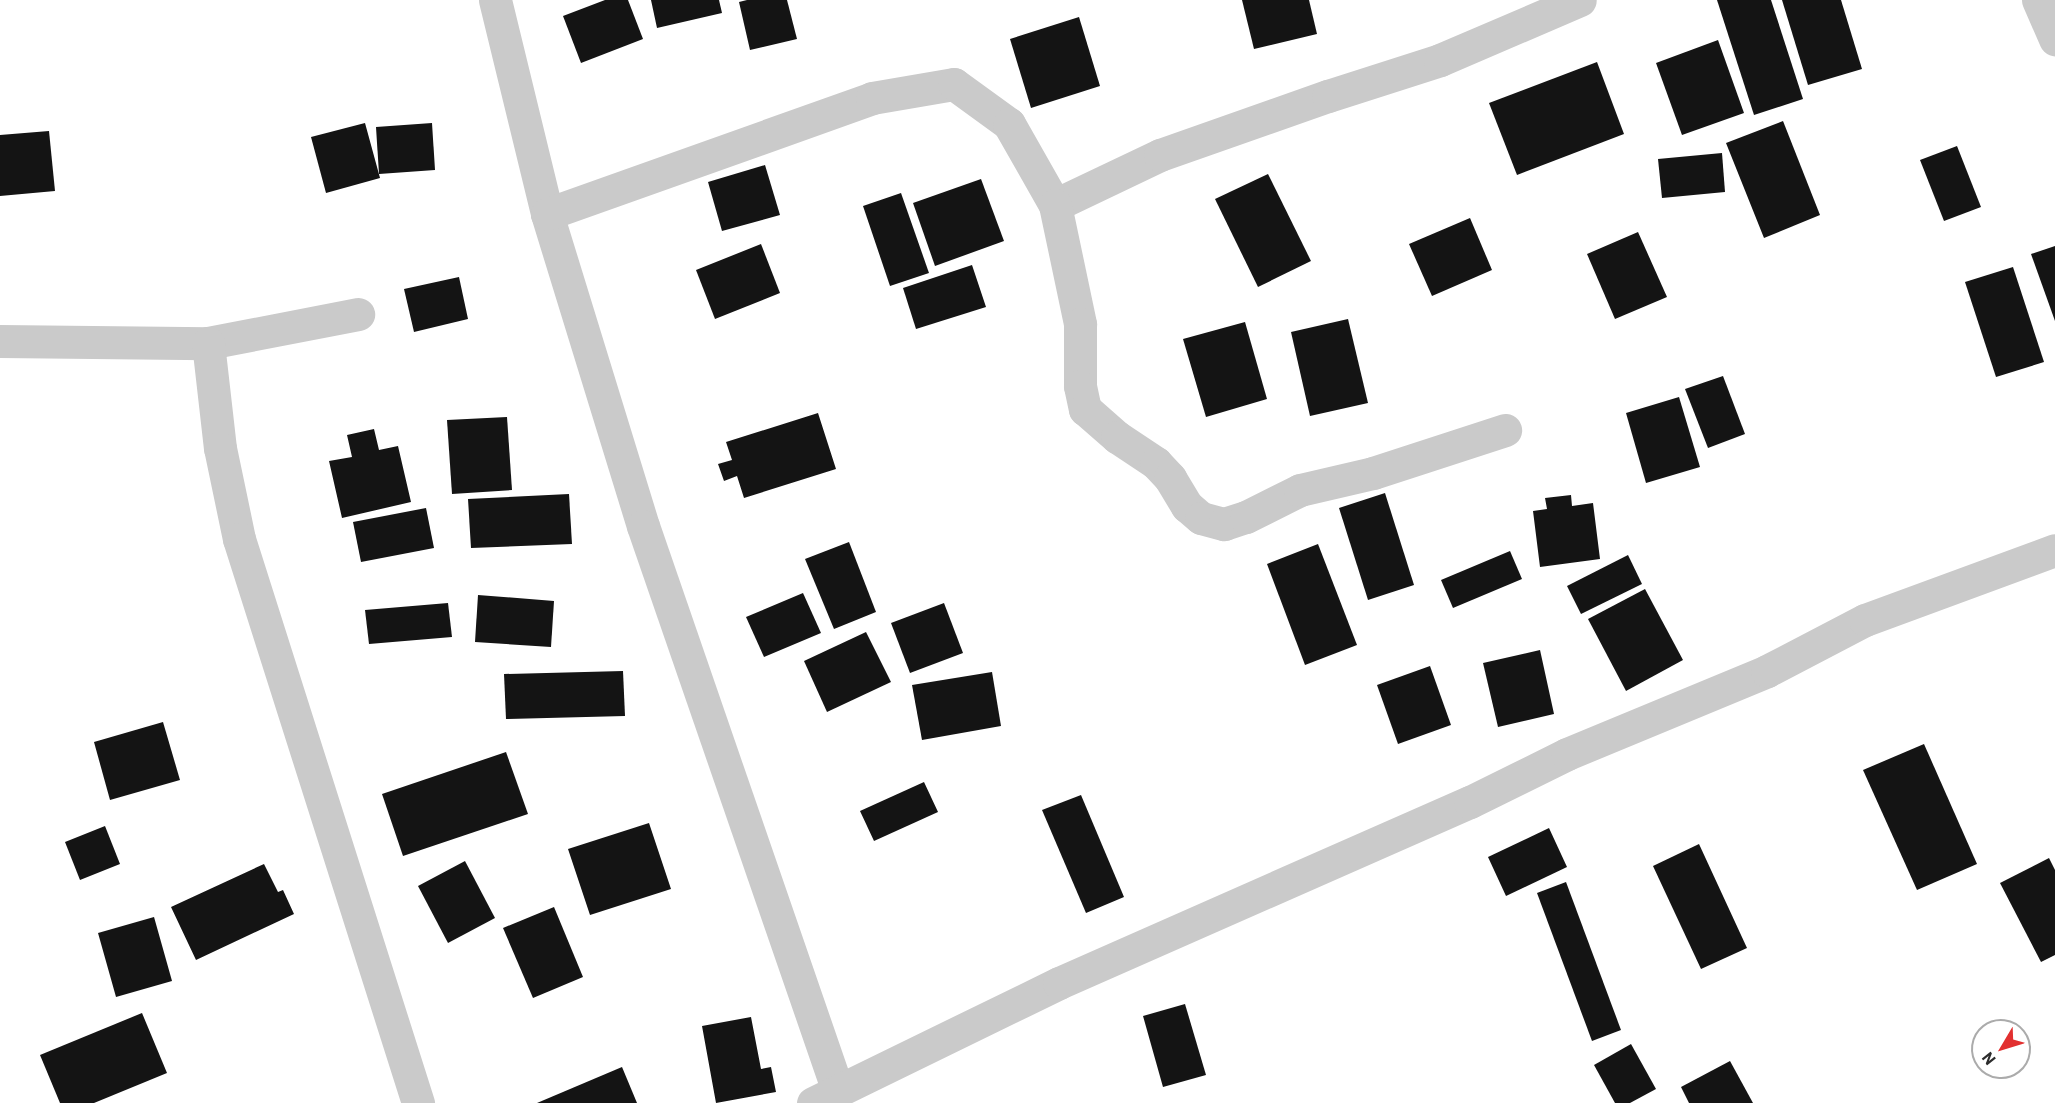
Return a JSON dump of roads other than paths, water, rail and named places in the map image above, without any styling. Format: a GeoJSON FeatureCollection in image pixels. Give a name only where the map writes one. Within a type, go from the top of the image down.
{"type":"FeatureCollection","features":[{"type":"Feature","properties":{"kind":"street"},"geometry":{"type":"LineString","coordinates":[[495,0],[547,214],[643,526],[825,1097],[1059,983],[1470,802],[1567,754],[1767,671],[1865,620],[2055,550]]}},
{"type":"Feature","properties":{"kind":"street"},"geometry":{"type":"LineString","coordinates":[[1055,205],[1160,155],[1328,96],[1440,60],[1580,0]]}},
{"type":"Feature","properties":{"kind":"street"},"geometry":{"type":"LineString","coordinates":[[2038,0],[2055,39]]}},
{"type":"Feature","properties":{"kind":"street"},"geometry":{"type":"LineString","coordinates":[[547,214],[872,98],[954,84],[1009,124],[1055,205],[1080,324],[1080,386],[1085,410],[1116,437],[1156,463],[1170,478],[1187,506],[1201,518],[1224,524],[1246,517],[1300,490],[1372,473],[1504,430]]}},
{"type":"Feature","properties":{"kind":"street"},"geometry":{"type":"LineString","coordinates":[[0,341],[208,343],[358,314]]}},
{"type":"Feature","properties":{"kind":"street"},"geometry":{"type":"LineString","coordinates":[[208,343],[220,448],[239,539],[418,1103]]}}]}
